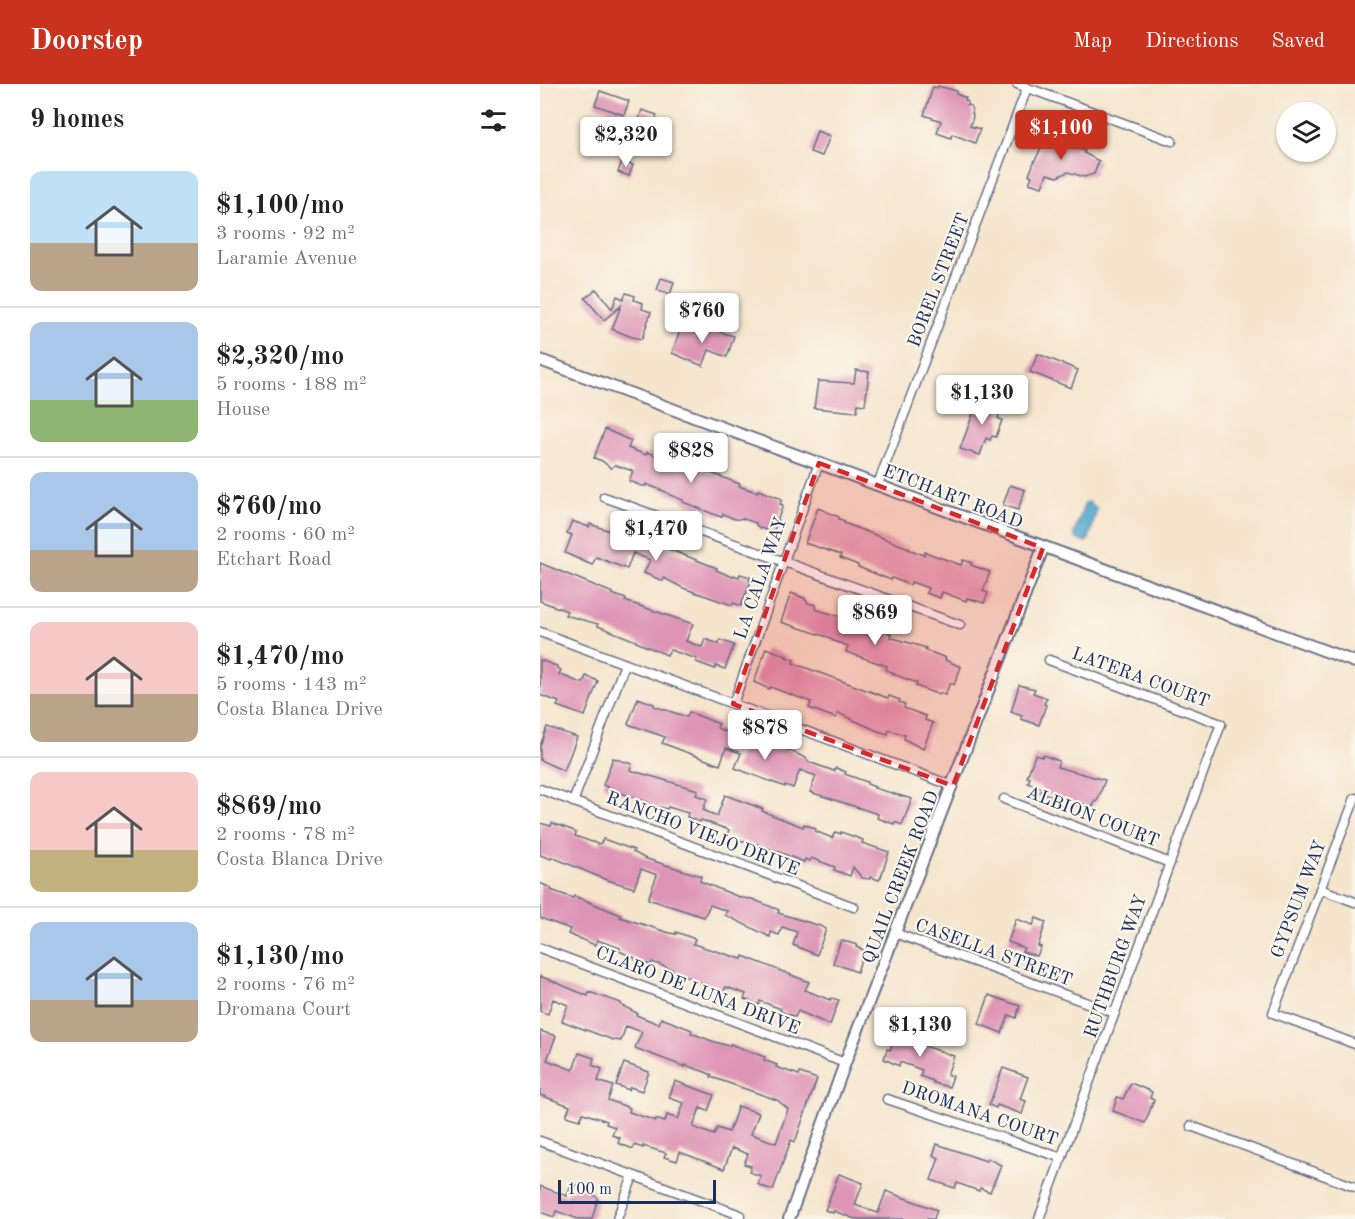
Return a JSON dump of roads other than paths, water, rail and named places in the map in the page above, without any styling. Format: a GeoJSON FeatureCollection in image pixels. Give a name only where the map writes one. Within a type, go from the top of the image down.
{"type":"FeatureCollection","features":[{"type":"Feature","properties":{"kind":"street"},"geometry":{"type":"LineString","coordinates":[[1017,84],[1172,141]]}},
{"type":"Feature","properties":{"kind":"street","name":"BOREL STREET"},"geometry":{"type":"LineString","coordinates":[[878,484],[1027,88]]}},
{"type":"Feature","properties":{"kind":"street","name":"ETCHART ROAD"},"geometry":{"type":"LineString","coordinates":[[540,360],[1355,662]]}},
{"type":"Feature","properties":{"kind":"street","name":"LA CALA WAY"},"geometry":{"type":"LineString","coordinates":[[733,704],[819,464]]}},
{"type":"Feature","properties":{"kind":"street"},"geometry":{"type":"LineString","coordinates":[[604,497],[960,625]]}},
{"type":"Feature","properties":{"kind":"street","name":"QUAIL CREEK ROAD"},"geometry":{"type":"LineString","coordinates":[[789,1219],[845,1063],[1043,548]]}},
{"type":"Feature","properties":{"kind":"street"},"geometry":{"type":"LineString","coordinates":[[540,632],[952,786]]}},
{"type":"Feature","properties":{"kind":"street","name":"LATERA COURT"},"geometry":{"type":"LineString","coordinates":[[1049,660],[1221,724]]}},
{"type":"Feature","properties":{"kind":"street"},"geometry":{"type":"LineString","coordinates":[[573,802],[625,664]]}},
{"type":"Feature","properties":{"kind":"street","name":"RUTHBURG WAY"},"geometry":{"type":"LineString","coordinates":[[1039,1219],[1221,724]]}},
{"type":"Feature","properties":{"kind":"street","name":"RANCHO VIEJO DRIVE"},"geometry":{"type":"LineString","coordinates":[[540,789],[854,907]]}},
{"type":"Feature","properties":{"kind":"street","name":"GYPSUM WAY"},"geometry":{"type":"LineString","coordinates":[[1355,798],[1273,1013],[1355,1044]]}},
{"type":"Feature","properties":{"kind":"street","name":"ALBION COURT"},"geometry":{"type":"LineString","coordinates":[[1004,799],[1170,863]]}},
{"type":"Feature","properties":{"kind":"street"},"geometry":{"type":"LineString","coordinates":[[1320,889],[1355,902]]}},
{"type":"Feature","properties":{"kind":"street","name":"CASELLA STREET"},"geometry":{"type":"LineString","coordinates":[[895,933],[1115,1013]]}},
{"type":"Feature","properties":{"kind":"street","name":"CLARO DE LUNA DRIVE"},"geometry":{"type":"LineString","coordinates":[[540,948],[845,1063]]}},
{"type":"Feature","properties":{"kind":"street","name":"DROMANA COURT"},"geometry":{"type":"LineString","coordinates":[[887,1099],[1062,1158]]}},
{"type":"Feature","properties":{"kind":"street"},"geometry":{"type":"LineString","coordinates":[[1191,1126],[1355,1187]]}},
{"type":"Feature","properties":{"kind":"street"},"geometry":{"type":"LineString","coordinates":[[540,1142],[740,1215]]}},
{"type":"Feature","properties":{"kind":"street"},"geometry":{"type":"LineString","coordinates":[[617,1219],[633,1176]]}},
{"type":"Feature","properties":{"kind":"water"},"geometry":{"type":"Polygon","coordinates":[[[1089,502],[1097,509],[1089,539],[1085,542],[1076,539],[1074,534],[1085,503],[1089,502]]]}}]}
